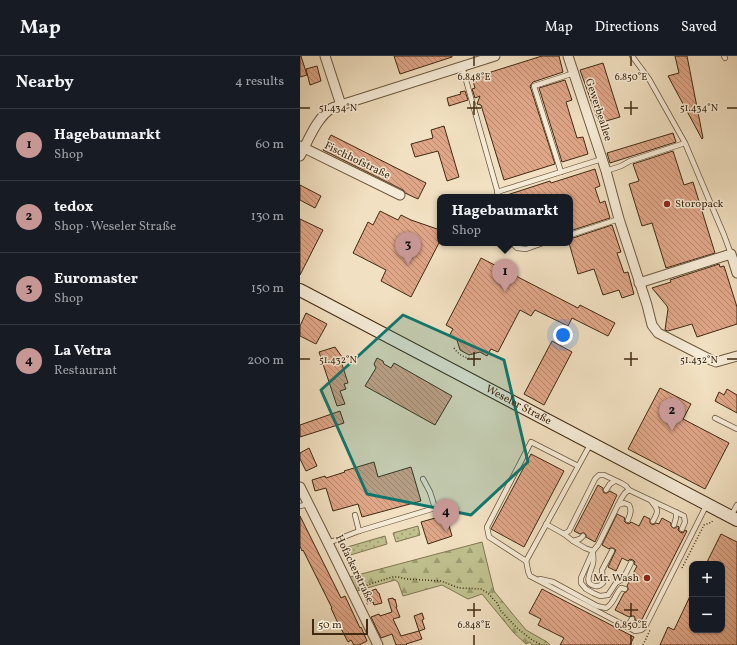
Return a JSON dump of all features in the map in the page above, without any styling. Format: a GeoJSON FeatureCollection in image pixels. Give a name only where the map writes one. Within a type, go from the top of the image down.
{"type":"FeatureCollection","features":[{"type":"Feature","properties":{"kind":"main road","name":"Weseler Straße"},"geometry":{"type":"LineString","coordinates":[[300,290],[734,518]]}},
{"type":"Feature","properties":{"kind":"street"},"geometry":{"type":"LineString","coordinates":[[325,56],[341,105]]}},
{"type":"Feature","properties":{"kind":"street"},"geometry":{"type":"LineString","coordinates":[[301,150],[317,124],[331,109],[495,56]]}},
{"type":"Feature","properties":{"kind":"street","name":"Gewerbeallee"},"geometry":{"type":"LineString","coordinates":[[568,56],[606,171],[652,326],[658,333],[716,362],[737,356]]}},
{"type":"Feature","properties":{"kind":"street","name":"Fischhofstraße"},"geometry":{"type":"LineString","coordinates":[[301,150],[400,195]]}},
{"type":"Feature","properties":{"kind":"street"},"geometry":{"type":"LineString","coordinates":[[639,283],[731,254],[737,273]]}},
{"type":"Feature","properties":{"kind":"street","name":"Hofackerstraße"},"geometry":{"type":"LineString","coordinates":[[300,487],[304,505],[328,543],[378,645]]}},
{"type":"Feature","properties":{"kind":"lane"},"geometry":{"type":"LineString","coordinates":[[632,56],[649,79],[685,143],[731,254]]}},
{"type":"Feature","properties":{"kind":"lane"},"geometry":{"type":"LineString","coordinates":[[462,66],[497,192],[602,159]]}},
{"type":"Feature","properties":{"kind":"lane"},"geometry":{"type":"LineString","coordinates":[[561,172],[534,86],[574,73]]}},
{"type":"Feature","properties":{"kind":"lane"},"geometry":{"type":"LineString","coordinates":[[606,171],[630,161],[685,143]]}},
{"type":"Feature","properties":{"kind":"lane"},"geometry":{"type":"LineString","coordinates":[[573,233],[620,219]]}},
{"type":"Feature","properties":{"kind":"lane"},"geometry":{"type":"LineString","coordinates":[[515,246],[517,248],[526,249],[534,246]]}},
{"type":"Feature","properties":{"kind":"lane"},"geometry":{"type":"LineString","coordinates":[[715,418],[737,429]]}},
{"type":"Feature","properties":{"kind":"lane"},"geometry":{"type":"LineString","coordinates":[[578,466],[531,442],[487,527],[489,537],[526,561],[530,576],[635,631],[641,630],[645,627],[712,507]]}},
{"type":"Feature","properties":{"kind":"lane"},"geometry":{"type":"LineString","coordinates":[[526,561],[591,443]]}},
{"type":"Feature","properties":{"kind":"lane"},"geometry":{"type":"LineString","coordinates":[[564,534],[569,531],[595,479],[599,475],[604,475],[652,502],[660,504],[684,516],[685,522],[682,528]]}},
{"type":"Feature","properties":{"kind":"lane"},"geometry":{"type":"LineString","coordinates":[[328,543],[359,531],[435,508],[430,492],[423,479]]}},
{"type":"Feature","properties":{"kind":"lane"},"geometry":{"type":"LineString","coordinates":[[606,490],[610,484],[615,481]]}},
{"type":"Feature","properties":{"kind":"lane"},"geometry":{"type":"LineString","coordinates":[[629,490],[625,493],[598,545],[593,551],[581,578],[581,583],[586,589],[600,596],[608,595],[616,583],[623,578],[631,563]]}},
{"type":"Feature","properties":{"kind":"lane"},"geometry":{"type":"LineString","coordinates":[[652,502],[657,507],[653,521]]}},
{"type":"Feature","properties":{"kind":"lane"},"geometry":{"type":"LineString","coordinates":[[618,505],[624,503],[629,505],[631,513],[628,520]]}},
{"type":"Feature","properties":{"kind":"lane"},"geometry":{"type":"LineString","coordinates":[[734,518],[737,505]]}},
{"type":"Feature","properties":{"kind":"lane"},"geometry":{"type":"LineString","coordinates":[[674,524],[676,512]]}},
{"type":"Feature","properties":{"kind":"lane"},"geometry":{"type":"LineString","coordinates":[[354,515],[359,531]]}},
{"type":"Feature","properties":{"kind":"lane"},"geometry":{"type":"LineString","coordinates":[[546,524],[585,548],[593,551]]}},
{"type":"Feature","properties":{"kind":"lane"},"geometry":{"type":"LineString","coordinates":[[573,541],[580,539],[583,536]]}},
{"type":"Feature","properties":{"kind":"lane"},"geometry":{"type":"LineString","coordinates":[[593,551],[593,564],[588,579],[592,586],[596,587],[604,582],[602,570],[612,551]]}},
{"type":"Feature","properties":{"kind":"lane"},"geometry":{"type":"LineString","coordinates":[[530,576],[553,582],[597,606],[606,608],[612,604],[618,590],[621,588],[625,589]]}},
{"type":"Feature","properties":{"kind":"lane"},"geometry":{"type":"LineString","coordinates":[[627,627],[632,619]]}},
{"type":"Feature","properties":{"kind":"path"},"geometry":{"type":"LineString","coordinates":[[454,348],[458,353],[468,359],[478,359]]}},
{"type":"Feature","properties":{"kind":"path"},"geometry":{"type":"LineString","coordinates":[[679,574],[704,525],[712,522],[712,507]]}},
{"type":"Feature","properties":{"kind":"path"},"geometry":{"type":"LineString","coordinates":[[351,591],[392,577],[441,581],[459,588],[481,589],[488,593],[498,603],[501,611],[517,628],[532,640],[542,645]]}},
{"type":"Feature","properties":{"kind":"path"},"geometry":{"type":"LineString","coordinates":[[643,645],[650,631]]}},
{"type":"Feature","properties":{"kind":"highlighted area"},"geometry":{"type":"Polygon","coordinates":[[[403,315],[504,360],[528,462],[471,515],[367,494],[321,390],[403,315]]]}},
{"type":"Feature","properties":{"kind":"green space"},"geometry":{"type":"Polygon","coordinates":[[[418,526],[420,535],[396,542],[393,533],[418,526]]]}},
{"type":"Feature","properties":{"kind":"green space"},"geometry":{"type":"Polygon","coordinates":[[[385,536],[387,544],[347,556],[344,548],[385,536]]]}},
{"type":"Feature","properties":{"kind":"green space"},"geometry":{"type":"Polygon","coordinates":[[[482,542],[494,591],[526,630],[550,645],[532,645],[530,642],[526,644],[514,633],[482,594],[468,599],[442,585],[403,596],[398,582],[395,580],[357,591],[350,577],[482,542]]]}},
{"type":"Feature","properties":{"kind":"building"},"geometry":{"type":"Polygon","coordinates":[[[300,56],[307,75],[300,77],[300,56]]]}},
{"type":"Feature","properties":{"kind":"building"},"geometry":{"type":"Polygon","coordinates":[[[394,56],[452,56],[452,57],[400,74],[394,56]]]}},
{"type":"Feature","properties":{"kind":"building"},"geometry":{"type":"Polygon","coordinates":[[[542,56],[559,56],[563,72],[533,82],[530,86],[555,164],[504,180],[481,105],[477,104],[480,96],[475,98],[472,89],[475,88],[472,78],[542,56]]]}},
{"type":"Feature","properties":{"kind":"building"},"geometry":{"type":"Polygon","coordinates":[[[675,56],[687,56],[702,139],[668,76],[679,73],[675,56]]]}},
{"type":"Feature","properties":{"kind":"building"},"geometry":{"type":"Polygon","coordinates":[[[603,63],[620,117],[599,123],[580,70],[603,63]]]}},
{"type":"Feature","properties":{"kind":"building"},"geometry":{"type":"Polygon","coordinates":[[[317,66],[321,81],[310,85],[306,69],[317,66]]]}},
{"type":"Feature","properties":{"kind":"building"},"geometry":{"type":"Polygon","coordinates":[[[565,80],[572,100],[566,102],[577,138],[583,137],[588,154],[562,162],[539,88],[565,80]]]}},
{"type":"Feature","properties":{"kind":"building"},"geometry":{"type":"Polygon","coordinates":[[[465,91],[468,100],[449,106],[447,98],[461,94],[460,92],[465,91]]]}},
{"type":"Feature","properties":{"kind":"building"},"geometry":{"type":"Polygon","coordinates":[[[444,126],[459,177],[447,181],[438,151],[415,157],[411,144],[433,138],[431,130],[444,126]]]}},
{"type":"Feature","properties":{"kind":"building"},"geometry":{"type":"Polygon","coordinates":[[[673,133],[676,142],[610,163],[607,153],[673,133]]]}},
{"type":"Feature","properties":{"kind":"building"},"geometry":{"type":"Polygon","coordinates":[[[331,135],[426,183],[418,199],[323,150],[331,135]]]}},
{"type":"Feature","properties":{"kind":"building","name":"Storopack"},"geometry":{"type":"Polygon","coordinates":[[[673,151],[684,185],[693,182],[715,253],[666,268],[652,223],[642,226],[629,184],[639,181],[633,164],[673,151]]]}},
{"type":"Feature","properties":{"kind":"building"},"geometry":{"type":"Polygon","coordinates":[[[595,169],[600,186],[595,188],[600,203],[605,201],[610,218],[573,230],[573,194],[510,194],[550,181],[551,183],[595,169]]]}},
{"type":"Feature","properties":{"kind":"building"},"geometry":{"type":"Polygon","coordinates":[[[300,185],[321,196],[315,208],[300,200],[300,185]]]}},
{"type":"Feature","properties":{"kind":"building"},"geometry":{"type":"Polygon","coordinates":[[[380,211],[398,220],[401,215],[437,229],[437,246],[411,297],[381,281],[386,270],[353,253],[368,222],[373,225],[380,211]]]}},
{"type":"Feature","properties":{"kind":"building"},"geometry":{"type":"Polygon","coordinates":[[[300,219],[323,230],[300,275],[300,219]]]}},
{"type":"Feature","properties":{"kind":"building"},"geometry":{"type":"Polygon","coordinates":[[[612,225],[621,252],[617,253],[624,273],[628,272],[634,294],[622,298],[619,290],[603,295],[594,269],[578,274],[570,246],[573,246],[573,238],[612,225]]]}},
{"type":"Feature","properties":{"kind":"building"},"geometry":{"type":"Polygon","coordinates":[[[481,258],[578,308],[580,305],[615,323],[608,336],[572,318],[568,326],[535,310],[531,316],[520,310],[498,352],[491,349],[487,356],[480,352],[469,355],[460,350],[457,340],[449,336],[453,329],[446,325],[481,258]]]}},
{"type":"Feature","properties":{"kind":"building"},"geometry":{"type":"Polygon","coordinates":[[[719,264],[720,267],[724,266],[737,307],[737,324],[697,337],[692,324],[668,331],[665,330],[668,309],[652,288],[671,282],[670,280],[719,264]]]}},
{"type":"Feature","properties":{"kind":"building"},"geometry":{"type":"Polygon","coordinates":[[[306,313],[327,324],[316,344],[300,336],[300,326],[306,313]]]}},
{"type":"Feature","properties":{"kind":"building"},"geometry":{"type":"Polygon","coordinates":[[[552,341],[572,352],[544,405],[524,394],[552,341]]]}},
{"type":"Feature","properties":{"kind":"building"},"geometry":{"type":"Polygon","coordinates":[[[335,347],[342,357],[340,358],[348,383],[344,384],[346,389],[340,391],[345,404],[337,406],[319,352],[335,347]]]}},
{"type":"Feature","properties":{"kind":"building"},"geometry":{"type":"Polygon","coordinates":[[[377,358],[391,368],[394,363],[452,396],[435,425],[365,386],[376,368],[374,364],[377,358]]]}},
{"type":"Feature","properties":{"kind":"building"},"geometry":{"type":"Polygon","coordinates":[[[660,388],[691,404],[683,419],[729,443],[705,489],[628,449],[660,388]]]}},
{"type":"Feature","properties":{"kind":"building"},"geometry":{"type":"Polygon","coordinates":[[[727,389],[737,395],[737,413],[715,401],[719,392],[724,395],[727,389]]]}},
{"type":"Feature","properties":{"kind":"building"},"geometry":{"type":"Polygon","coordinates":[[[340,411],[344,423],[300,437],[300,425],[340,411]]]}},
{"type":"Feature","properties":{"kind":"building"},"geometry":{"type":"Polygon","coordinates":[[[309,448],[317,466],[306,471],[300,459],[300,453],[309,448]]]}},
{"type":"Feature","properties":{"kind":"building"},"geometry":{"type":"Polygon","coordinates":[[[531,454],[564,471],[524,547],[491,529],[531,454]]]}},
{"type":"Feature","properties":{"kind":"building"},"geometry":{"type":"Polygon","coordinates":[[[374,462],[378,477],[411,467],[421,501],[362,517],[358,504],[333,511],[326,488],[315,491],[312,480],[325,476],[326,478],[374,462]]]}},
{"type":"Feature","properties":{"kind":"building"},"geometry":{"type":"Polygon","coordinates":[[[598,485],[603,488],[604,493],[610,491],[617,495],[595,542],[586,537],[584,533],[580,534],[574,531],[598,485]]]}},
{"type":"Feature","properties":{"kind":"building","name":"Mr. Wash"},"geometry":{"type":"Polygon","coordinates":[[[617,514],[625,518],[624,521],[629,524],[631,522],[639,526],[644,516],[650,519],[650,523],[653,525],[656,523],[659,524],[662,518],[671,523],[673,528],[678,526],[678,530],[680,532],[683,533],[685,530],[687,531],[640,623],[635,620],[634,616],[629,617],[615,610],[624,593],[628,590],[627,586],[637,566],[634,564],[635,562],[633,560],[630,559],[628,561],[622,558],[616,571],[608,567],[616,550],[613,548],[609,549],[602,545],[617,514]]]}},
{"type":"Feature","properties":{"kind":"building"},"geometry":{"type":"Polygon","coordinates":[[[446,515],[452,536],[428,544],[421,522],[446,515]]]}},
{"type":"Feature","properties":{"kind":"building"},"geometry":{"type":"Polygon","coordinates":[[[300,516],[341,598],[345,596],[360,628],[361,627],[367,641],[359,645],[354,645],[351,640],[348,642],[303,550],[302,551],[300,546],[300,516]]]}},
{"type":"Feature","properties":{"kind":"building"},"geometry":{"type":"Polygon","coordinates":[[[721,534],[737,542],[737,645],[660,645],[668,627],[674,630],[689,598],[689,633],[725,633],[725,561],[708,561],[721,534]]]}},
{"type":"Feature","properties":{"kind":"building"},"geometry":{"type":"Polygon","coordinates":[[[376,589],[382,603],[374,605],[373,602],[367,604],[364,593],[376,589]]]}},
{"type":"Feature","properties":{"kind":"building"},"geometry":{"type":"Polygon","coordinates":[[[542,589],[634,637],[630,645],[560,645],[564,638],[538,625],[541,619],[529,613],[542,589]]]}},
{"type":"Feature","properties":{"kind":"building"},"geometry":{"type":"Polygon","coordinates":[[[393,598],[394,600],[395,599],[400,617],[393,619],[401,636],[419,631],[422,639],[406,644],[407,645],[396,645],[392,634],[381,638],[371,617],[392,612],[388,599],[393,598]]]}},
{"type":"Feature","properties":{"kind":"building"},"geometry":{"type":"Polygon","coordinates":[[[422,613],[424,619],[422,620],[425,629],[419,631],[414,616],[422,613]]]}},
{"type":"Feature","properties":{"kind":"place","name":"Storopack"},"geometry":{"type":"Point","coordinates":[667,204]}},
{"type":"Feature","properties":{"kind":"place","name":"Euromaster"},"geometry":{"type":"Point","coordinates":[408,265]}},
{"type":"Feature","properties":{"kind":"place","name":"Hagebaumarkt"},"geometry":{"type":"Point","coordinates":[505,292]}},
{"type":"Feature","properties":{"kind":"place","name":"tedox"},"geometry":{"type":"Point","coordinates":[672,431]}},
{"type":"Feature","properties":{"kind":"place","name":"La Vetra"},"geometry":{"type":"Point","coordinates":[446,532]}},
{"type":"Feature","properties":{"kind":"place","name":"Mr. Wash"},"geometry":{"type":"Point","coordinates":[647,578]}}]}
